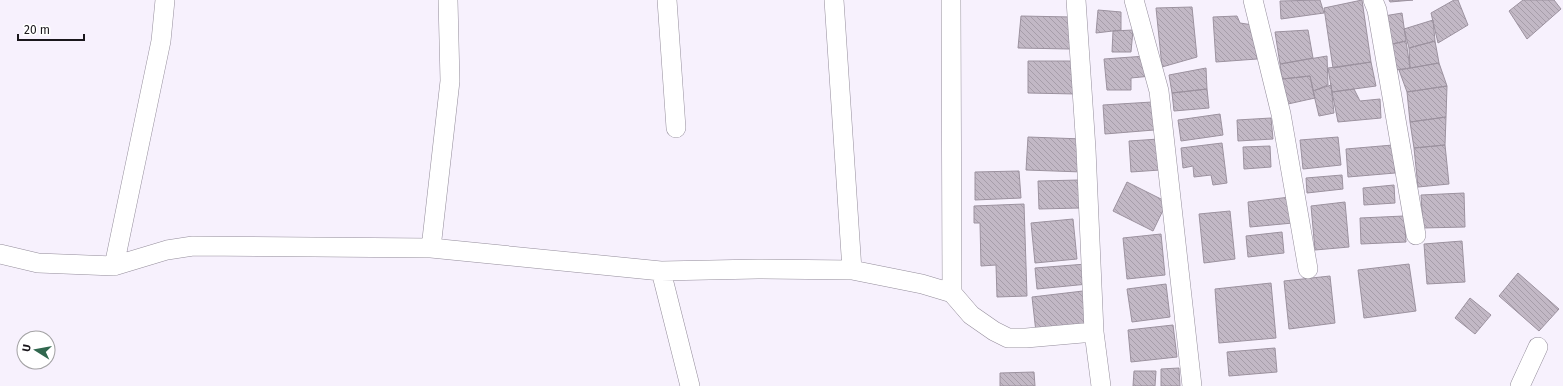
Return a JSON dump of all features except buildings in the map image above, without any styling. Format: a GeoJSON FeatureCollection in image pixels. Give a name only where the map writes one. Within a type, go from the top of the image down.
{"type":"FeatureCollection","features":[{"type":"Feature","properties":{"kind":"street"},"geometry":{"type":"LineString","coordinates":[[114,266],[161,41],[165,0]]}},
{"type":"Feature","properties":{"kind":"street"},"geometry":{"type":"LineString","coordinates":[[430,248],[450,81],[448,0]]}},
{"type":"Feature","properties":{"kind":"street"},"geometry":{"type":"LineString","coordinates":[[667,0],[676,128]]}},
{"type":"Feature","properties":{"kind":"street"},"geometry":{"type":"LineString","coordinates":[[834,0],[852,270]]}},
{"type":"Feature","properties":{"kind":"street"},"geometry":{"type":"LineString","coordinates":[[951,0],[952,292]]}},
{"type":"Feature","properties":{"kind":"street"},"geometry":{"type":"LineString","coordinates":[[1076,0],[1086,149],[1094,332],[1101,386]]}},
{"type":"Feature","properties":{"kind":"street"},"geometry":{"type":"LineString","coordinates":[[1134,0],[1159,91],[1192,386]]}},
{"type":"Feature","properties":{"kind":"street"},"geometry":{"type":"LineString","coordinates":[[1253,0],[1281,114],[1308,269]]}},
{"type":"Feature","properties":{"kind":"street"},"geometry":{"type":"LineString","coordinates":[[1373,0],[1378,17],[1416,235]]}},
{"type":"Feature","properties":{"kind":"street"},"geometry":{"type":"LineString","coordinates":[[0,254],[38,263],[114,266],[167,250],[193,246],[430,248],[661,271],[758,269],[852,270],[922,284],[952,292],[971,315],[994,331],[1008,338],[1026,338],[1094,332]]}},
{"type":"Feature","properties":{"kind":"street"},"geometry":{"type":"LineString","coordinates":[[661,271],[690,386]]}},
{"type":"Feature","properties":{"kind":"street"},"geometry":{"type":"LineString","coordinates":[[1520,386],[1538,347]]}}]}
